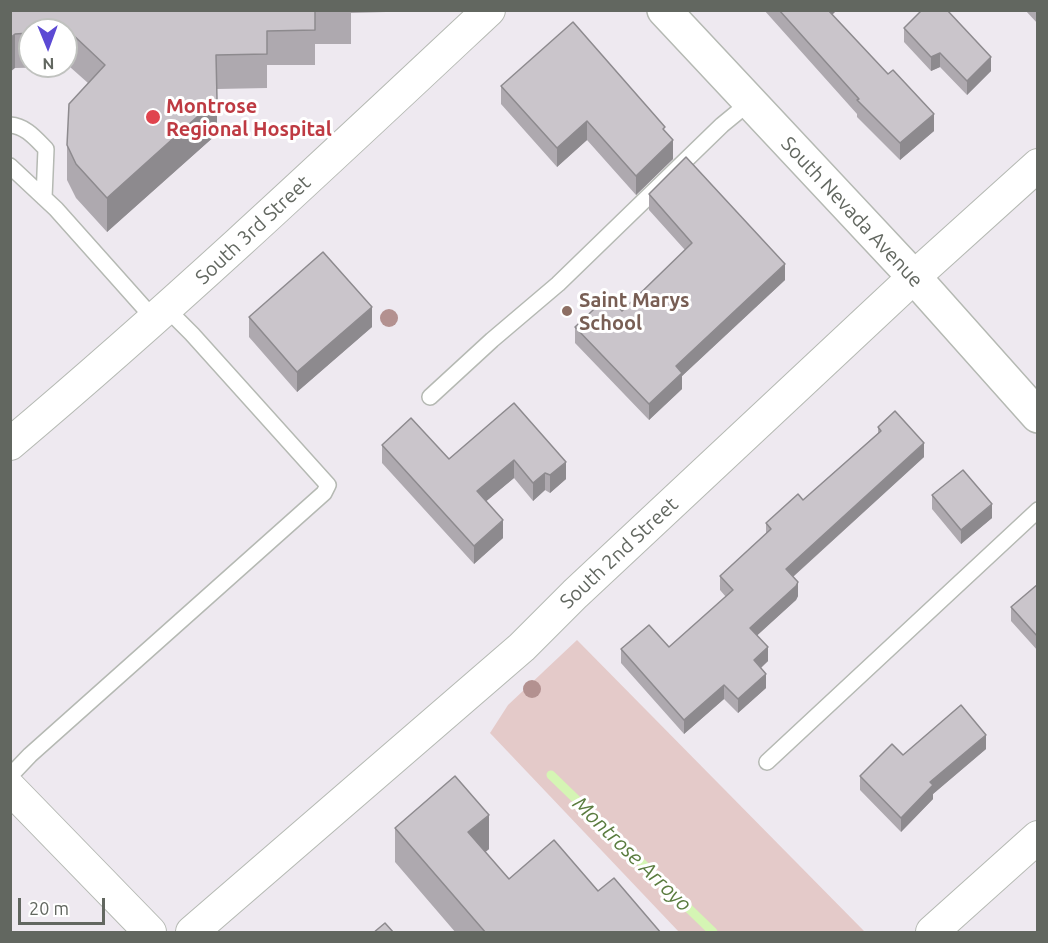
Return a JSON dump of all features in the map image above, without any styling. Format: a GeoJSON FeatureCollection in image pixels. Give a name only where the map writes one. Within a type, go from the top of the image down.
{"type":"FeatureCollection","features":[{"type":"Feature","properties":{"kind":"street","name":"South 3rd Street"},"geometry":{"type":"LineString","coordinates":[[10,444],[161,314],[489,10]]}},
{"type":"Feature","properties":{"kind":"street","name":"South Nevada Avenue"},"geometry":{"type":"LineString","coordinates":[[664,10],[914,277],[1038,416]]}},
{"type":"Feature","properties":{"kind":"street","name":"South 2nd Street"},"geometry":{"type":"LineString","coordinates":[[192,933],[522,646],[914,277],[1038,165]]}},
{"type":"Feature","properties":{"kind":"street"},"geometry":{"type":"LineString","coordinates":[[10,788],[150,933]]}},
{"type":"Feature","properties":{"kind":"street"},"geometry":{"type":"LineString","coordinates":[[932,933],[1038,837]]}},
{"type":"Feature","properties":{"kind":"lane"},"geometry":{"type":"LineString","coordinates":[[430,397],[558,284],[702,144],[750,102]]}},
{"type":"Feature","properties":{"kind":"lane"},"geometry":{"type":"LineString","coordinates":[[10,125],[30,133],[46,149],[44,198]]}},
{"type":"Feature","properties":{"kind":"lane"},"geometry":{"type":"LineString","coordinates":[[10,166],[161,314],[192,334],[328,485],[324,493],[30,755],[10,776]]}},
{"type":"Feature","properties":{"kind":"lane"},"geometry":{"type":"LineString","coordinates":[[767,762],[1038,510]]}},
{"type":"Feature","properties":{"kind":"shaded area"},"geometry":{"type":"Polygon","coordinates":[[[577,640],[865,932],[679,932],[490,733],[508,705],[577,640]]]}},
{"type":"Feature","properties":{"kind":"building","name":"Montrose Regional Hospital"},"geometry":{"type":"Polygon","coordinates":[[[10,10],[315,10],[315,30],[267,31],[267,54],[216,55],[217,99],[107,198],[76,164],[67,145],[69,104],[105,65],[78,40],[78,18],[18,18],[18,34],[10,38],[10,10]]]}},
{"type":"Feature","properties":{"kind":"building"},"geometry":{"type":"Polygon","coordinates":[[[779,10],[828,10],[888,74],[893,70],[934,114],[900,143],[857,100],[859,99],[779,10]]]}},
{"type":"Feature","properties":{"kind":"building"},"geometry":{"type":"Polygon","coordinates":[[[922,10],[947,10],[991,57],[967,81],[940,53],[931,57],[904,28],[922,10]]]}},
{"type":"Feature","properties":{"kind":"building"},"geometry":{"type":"Polygon","coordinates":[[[573,22],[665,127],[663,129],[673,140],[636,176],[587,121],[557,148],[501,86],[573,22]]]}},
{"type":"Feature","properties":{"kind":"building"},"geometry":{"type":"Polygon","coordinates":[[[686,157],[785,264],[676,366],[682,373],[649,404],[575,327],[608,296],[622,311],[692,243],[649,194],[686,157]]]}},
{"type":"Feature","properties":{"kind":"building"},"geometry":{"type":"Polygon","coordinates":[[[323,252],[372,307],[297,372],[249,317],[323,252]]]}},
{"type":"Feature","properties":{"kind":"building"},"geometry":{"type":"Polygon","coordinates":[[[514,403],[566,462],[550,475],[545,473],[533,483],[514,460],[477,491],[503,520],[474,546],[382,445],[411,418],[449,459],[514,403]]]}},
{"type":"Feature","properties":{"kind":"building"},"geometry":{"type":"Polygon","coordinates":[[[895,411],[924,443],[786,569],[798,582],[796,586],[750,628],[768,647],[754,660],[766,674],[738,699],[724,685],[684,720],[621,649],[649,625],[669,647],[733,590],[720,576],[771,529],[766,523],[798,494],[803,500],[881,431],[878,427],[895,411]]]}},
{"type":"Feature","properties":{"kind":"building"},"geometry":{"type":"Polygon","coordinates":[[[963,470],[992,504],[961,530],[932,495],[963,470]]]}},
{"type":"Feature","properties":{"kind":"building"},"geometry":{"type":"Polygon","coordinates":[[[1038,584],[1038,637],[1011,607],[1038,584]]]}},
{"type":"Feature","properties":{"kind":"building"},"geometry":{"type":"Polygon","coordinates":[[[961,705],[986,735],[930,782],[933,785],[901,818],[860,776],[892,744],[903,755],[961,705]]]}},
{"type":"Feature","properties":{"kind":"building"},"geometry":{"type":"Polygon","coordinates":[[[455,776],[489,815],[468,832],[509,879],[554,840],[598,891],[614,878],[661,933],[486,933],[395,828],[455,776]]]}},
{"type":"Feature","properties":{"kind":"building"},"geometry":{"type":"Polygon","coordinates":[[[385,923],[394,933],[373,933],[385,923]]]}},
{"type":"Feature","properties":{"kind":"waterway","name":"Montrose Arroyo"},"geometry":{"type":"LineString","coordinates":[[551,775],[713,932]]}},
{"type":"Feature","properties":{"kind":"place","name":"Montrose Regional Hospital"},"geometry":{"type":"Point","coordinates":[153,117]}},
{"type":"Feature","properties":{"kind":"place","name":"Saint Marys School"},"geometry":{"type":"Point","coordinates":[567,311]}}]}
